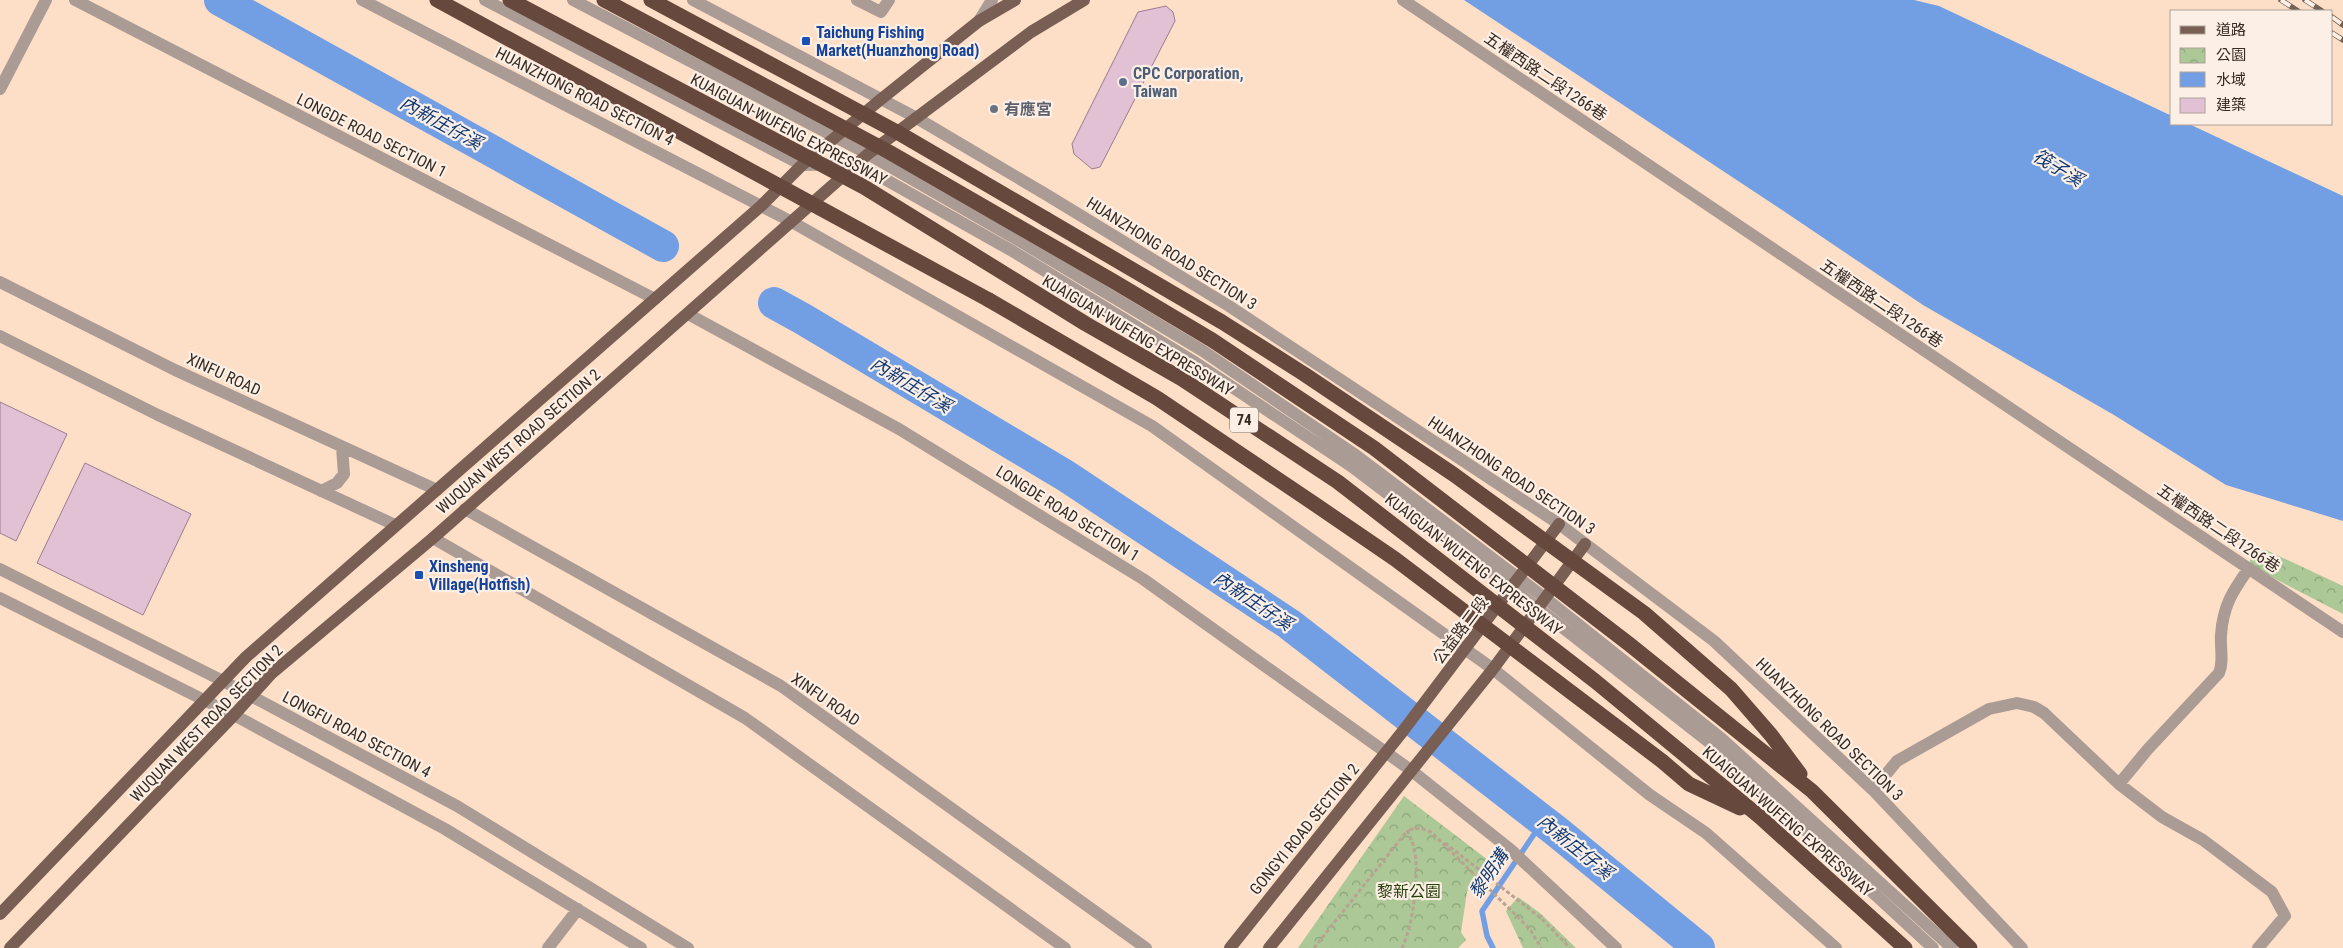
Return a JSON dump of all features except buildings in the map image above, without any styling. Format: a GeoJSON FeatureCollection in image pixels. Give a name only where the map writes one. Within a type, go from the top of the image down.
{"type":"FeatureCollection","features":[{"type":"Feature","properties":{"kind":"highway"},"geometry":{"type":"LineString","coordinates":[[437,0],[663,121],[989,300],[1157,398],[1387,554],[1662,761],[1689,784],[1760,817]]}},
{"type":"Feature","properties":{"kind":"highway","name":"KUAIGUAN-WUFENG EXPRESSWAY"},"geometry":{"type":"LineString","coordinates":[[510,0],[864,187],[1086,324],[1182,379],[1338,482],[1595,681],[1760,817],[1904,948]]}},
{"type":"Feature","properties":{"kind":"highway","name":"KUAIGUAN-WUFENG EXPRESSWAY"},"geometry":{"type":"LineString","coordinates":[[604,0],[889,152],[1113,281],[1212,340],[1374,448],[1629,644],[1812,791],[1970,948]]}},
{"type":"Feature","properties":{"kind":"highway"},"geometry":{"type":"LineString","coordinates":[[651,0],[897,132],[1222,322],[1304,374],[1453,474],[1644,613],[1731,689],[1772,736],[1812,791]]}},
{"type":"Feature","properties":{"kind":"main road","name":"WUQUAN WEST ROAD SECTION 2"},"geometry":{"type":"LineString","coordinates":[[0,914],[246,657],[761,206],[802,165],[980,21],[1015,0]]}},
{"type":"Feature","properties":{"kind":"main road","name":"WUQUAN WEST ROAD SECTION 2"},"geometry":{"type":"LineString","coordinates":[[10,948],[234,716],[271,674],[433,538],[792,222],[810,203],[868,154],[1031,32],[1084,0]]}},
{"type":"Feature","properties":{"kind":"main road","name":"公益路二段"},"geometry":{"type":"LineString","coordinates":[[1404,730],[1559,524]]}},
{"type":"Feature","properties":{"kind":"main road"},"geometry":{"type":"LineString","coordinates":[[1269,948],[1480,686],[1585,544]]}},
{"type":"Feature","properties":{"kind":"main road","name":"GONGYI ROAD SECTION 2"},"geometry":{"type":"LineString","coordinates":[[1230,948],[1404,730]]}},
{"type":"Feature","properties":{"kind":"street"},"geometry":{"type":"LineString","coordinates":[[0,89],[46,0]]}},
{"type":"Feature","properties":{"kind":"street","name":"LONGDE ROAD SECTION 1"},"geometry":{"type":"LineString","coordinates":[[76,0],[655,299]]}},
{"type":"Feature","properties":{"kind":"street","name":"HUANZHONG ROAD SECTION 4"},"geometry":{"type":"LineString","coordinates":[[362,0],[792,222]]}},
{"type":"Feature","properties":{"kind":"street"},"geometry":{"type":"LineString","coordinates":[[486,0],[802,165],[858,164],[1014,252],[1193,361],[1351,466],[1516,583],[1545,598],[1722,739],[1952,948]]}},
{"type":"Feature","properties":{"kind":"street"},"geometry":{"type":"LineString","coordinates":[[573,0],[868,154],[1203,351],[1357,456],[1516,583],[1537,609],[1714,746],[1933,948]]}},
{"type":"Feature","properties":{"kind":"street"},"geometry":{"type":"LineString","coordinates":[[693,0],[915,117]]}},
{"type":"Feature","properties":{"kind":"street"},"geometry":{"type":"LineString","coordinates":[[857,0],[881,12],[889,0]]}},
{"type":"Feature","properties":{"kind":"street"},"geometry":{"type":"LineString","coordinates":[[980,21],[992,0]]}},
{"type":"Feature","properties":{"kind":"street","name":"五權西路二段1266巷"},"geometry":{"type":"LineString","coordinates":[[1404,0],[2343,632]]}},
{"type":"Feature","properties":{"kind":"street","name":"HUANZHONG ROAD SECTION 3"},"geometry":{"type":"LineString","coordinates":[[915,117],[1229,306],[1559,524],[1714,642],[1873,790],[2022,948]]}},
{"type":"Feature","properties":{"kind":"street"},"geometry":{"type":"LineString","coordinates":[[792,222],[1152,426],[1493,669],[1650,795],[1706,833],[1836,948]]}},
{"type":"Feature","properties":{"kind":"street","name":"XINFU ROAD"},"geometry":{"type":"LineString","coordinates":[[0,282],[175,370],[436,490]]}},
{"type":"Feature","properties":{"kind":"street","name":"LONGDE ROAD SECTION 1"},"geometry":{"type":"LineString","coordinates":[[688,314],[899,429],[1143,578],[1412,771],[1511,850],[1616,948]]}},
{"type":"Feature","properties":{"kind":"street"},"geometry":{"type":"LineString","coordinates":[[0,336],[158,414],[395,525]]}},
{"type":"Feature","properties":{"kind":"street"},"geometry":{"type":"LineString","coordinates":[[321,490],[336,483],[344,474],[342,447]]}},
{"type":"Feature","properties":{"kind":"street","name":"XINFU ROAD"},"geometry":{"type":"LineString","coordinates":[[465,509],[781,686],[1146,948]]}},
{"type":"Feature","properties":{"kind":"street"},"geometry":{"type":"LineString","coordinates":[[433,538],[745,718],[1065,948]]}},
{"type":"Feature","properties":{"kind":"street"},"geometry":{"type":"LineString","coordinates":[[2119,784],[2148,749],[2219,673],[2221,668],[2223,612],[2226,602],[2249,568]]}},
{"type":"Feature","properties":{"kind":"street","name":"LONGFU ROAD SECTION 4"},"geometry":{"type":"LineString","coordinates":[[0,569],[223,681],[457,806],[688,948]]}},
{"type":"Feature","properties":{"kind":"street"},"geometry":{"type":"LineString","coordinates":[[0,598],[234,716],[445,829],[641,948]]}},
{"type":"Feature","properties":{"kind":"street"},"geometry":{"type":"LineString","coordinates":[[1873,790],[1897,761],[1989,709],[2017,703],[2034,707],[2044,713],[2119,784],[2162,817],[2204,840],[2272,892],[2285,916],[2258,948]]}},
{"type":"Feature","properties":{"kind":"street"},"geometry":{"type":"LineString","coordinates":[[548,948],[578,909]]}},
{"type":"Feature","properties":{"kind":"path"},"geometry":{"type":"LineString","coordinates":[[1314,948],[1408,830],[1420,828],[1431,832],[1542,919],[1570,948]]}},
{"type":"Feature","properties":{"kind":"path"},"geometry":{"type":"LineString","coordinates":[[1402,948],[1412,913],[1414,882],[1414,850],[1408,830]]}},
{"type":"Feature","properties":{"kind":"path"},"geometry":{"type":"LineString","coordinates":[[1431,832],[1530,929],[1541,948]]}},
{"type":"Feature","properties":{"kind":"green space"},"geometry":{"type":"Polygon","coordinates":[[[2266,550],[2343,586],[2343,614],[2256,569],[2250,562],[2250,555],[2255,551],[2266,550]]]}},
{"type":"Feature","properties":{"kind":"green space","name":"黎新公園"},"geometry":{"type":"Polygon","coordinates":[[[1404,796],[1488,860],[1467,892],[1461,932],[1466,940],[1458,948],[1298,948],[1404,796]]]}},
{"type":"Feature","properties":{"kind":"green space"},"geometry":{"type":"Polygon","coordinates":[[[1518,897],[1540,913],[1576,948],[1523,948],[1506,911],[1518,897]]]}},
{"type":"Feature","properties":{"kind":"water","name":"筏子溪"},"geometry":{"type":"Polygon","coordinates":[[[1464,0],[1914,0],[1939,6],[2170,115],[2170,125],[2191,125],[2343,196],[2343,521],[2226,485],[2114,415],[1923,305],[1464,0]]]}},
{"type":"Feature","properties":{"kind":"waterway","name":"內新庄仔溪"},"geometry":{"type":"LineString","coordinates":[[220,0],[663,246]]}},
{"type":"Feature","properties":{"kind":"waterway","name":"內新庄仔溪"},"geometry":{"type":"LineString","coordinates":[[774,303],[1066,476],[1289,624],[1556,831],[1699,948]]}},
{"type":"Feature","properties":{"kind":"waterway","name":"黎明溝"},"geometry":{"type":"LineString","coordinates":[[1493,948],[1487,936],[1482,911],[1543,821]]}},
{"type":"Feature","properties":{"kind":"railway"},"geometry":{"type":"LineString","coordinates":[[2281,0],[2296,10]]}},
{"type":"Feature","properties":{"kind":"railway"},"geometry":{"type":"LineString","coordinates":[[2305,0],[2320,10]]}},
{"type":"Feature","properties":{"kind":"railway"},"geometry":{"type":"LineString","coordinates":[[2333,18],[2343,25]]}},
{"type":"Feature","properties":{"kind":"railway"},"geometry":{"type":"LineString","coordinates":[[2333,34],[2343,40]]}},
{"type":"Feature","properties":{"kind":"place","name":"Taichung Fishing Market(Huanzhong Road)"},"geometry":{"type":"Point","coordinates":[806,41]}},
{"type":"Feature","properties":{"kind":"place","name":"CPC Corporation, Taiwan"},"geometry":{"type":"Point","coordinates":[1123,82]}},
{"type":"Feature","properties":{"kind":"place","name":"有應宮"},"geometry":{"type":"Point","coordinates":[994,109]}},
{"type":"Feature","properties":{"kind":"place","name":"Xinsheng Village(Hotfish)"},"geometry":{"type":"Point","coordinates":[419,575]}}]}
